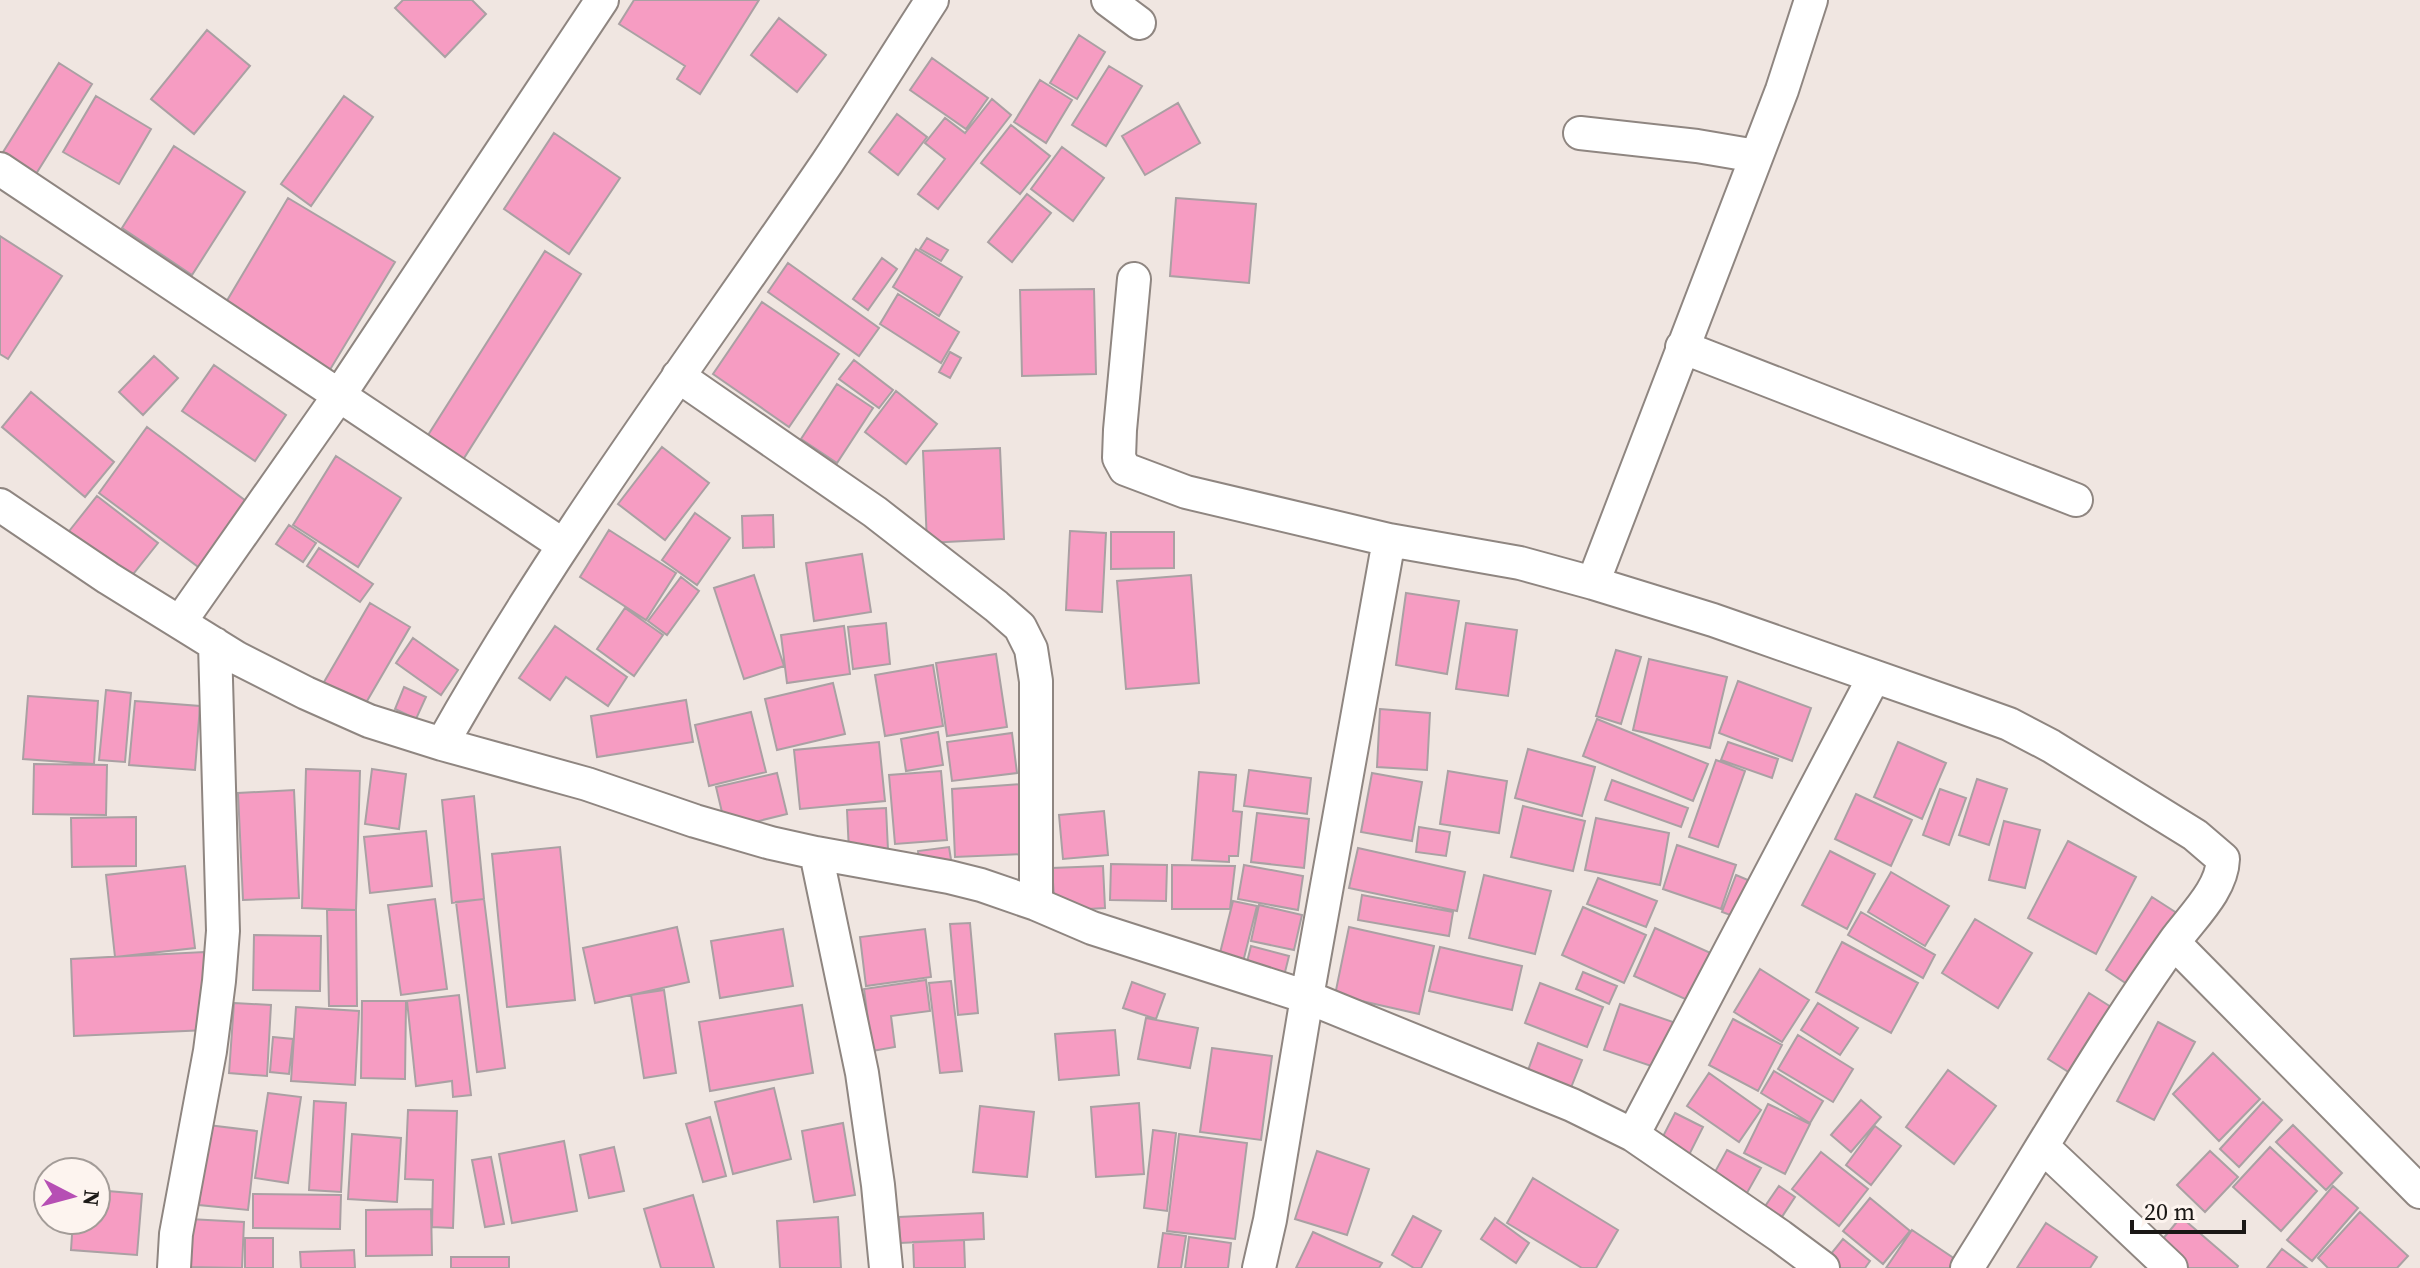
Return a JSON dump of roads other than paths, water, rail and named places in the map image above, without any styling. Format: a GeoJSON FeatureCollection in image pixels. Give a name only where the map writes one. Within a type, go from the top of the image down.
{"type":"FeatureCollection","features":[{"type":"Feature","properties":{"kind":"street"},"geometry":{"type":"LineString","coordinates":[[180,622],[340,394],[602,0]]}},
{"type":"Feature","properties":{"kind":"street"},"geometry":{"type":"LineString","coordinates":[[442,744],[480,676],[563,545],[828,161],[932,0]]}},
{"type":"Feature","properties":{"kind":"street"},"geometry":{"type":"LineString","coordinates":[[1108,0],[1139,23]]}},
{"type":"Feature","properties":{"kind":"street"},"geometry":{"type":"LineString","coordinates":[[1593,583],[1782,90],[1811,0]]}},
{"type":"Feature","properties":{"kind":"street"},"geometry":{"type":"LineString","coordinates":[[1580,133],[1756,156]]}},
{"type":"Feature","properties":{"kind":"street"},"geometry":{"type":"LineString","coordinates":[[0,169],[563,545]]}},
{"type":"Feature","properties":{"kind":"street"},"geometry":{"type":"LineString","coordinates":[[1134,279],[1120,430],[1119,458],[1125,469],[1186,492],[1389,540],[1520,563],[1593,583],[1713,620],[2009,724],[2135,797],[2209,846],[2223,859],[2222,874],[2109,1040],[1967,1268]]}},
{"type":"Feature","properties":{"kind":"street"},"geometry":{"type":"LineString","coordinates":[[1682,347],[2076,500]]}},
{"type":"Feature","properties":{"kind":"street"},"geometry":{"type":"LineString","coordinates":[[678,376],[875,512],[1020,627],[1031,649],[1036,681],[1036,904]]}},
{"type":"Feature","properties":{"kind":"street"},"geometry":{"type":"LineString","coordinates":[[0,505],[215,644],[306,693],[369,721],[587,784],[695,821],[816,853],[949,877],[1036,904],[1092,928],[1307,997],[1572,1105],[1633,1135],[1823,1268]]}},
{"type":"Feature","properties":{"kind":"street"},"geometry":{"type":"LineString","coordinates":[[1259,1268],[1389,540]]}},
{"type":"Feature","properties":{"kind":"street"},"geometry":{"type":"LineString","coordinates":[[174,1268],[176,1234],[210,1051],[223,931],[215,644]]}},
{"type":"Feature","properties":{"kind":"street"},"geometry":{"type":"LineString","coordinates":[[1633,1135],[1874,677]]}},
{"type":"Feature","properties":{"kind":"street"},"geometry":{"type":"LineString","coordinates":[[816,853],[862,1073],[886,1268]]}},
{"type":"Feature","properties":{"kind":"street"},"geometry":{"type":"LineString","coordinates":[[2174,943],[2420,1192]]}},
{"type":"Feature","properties":{"kind":"street"},"geometry":{"type":"LineString","coordinates":[[2043,1147],[2171,1268]]}}]}
